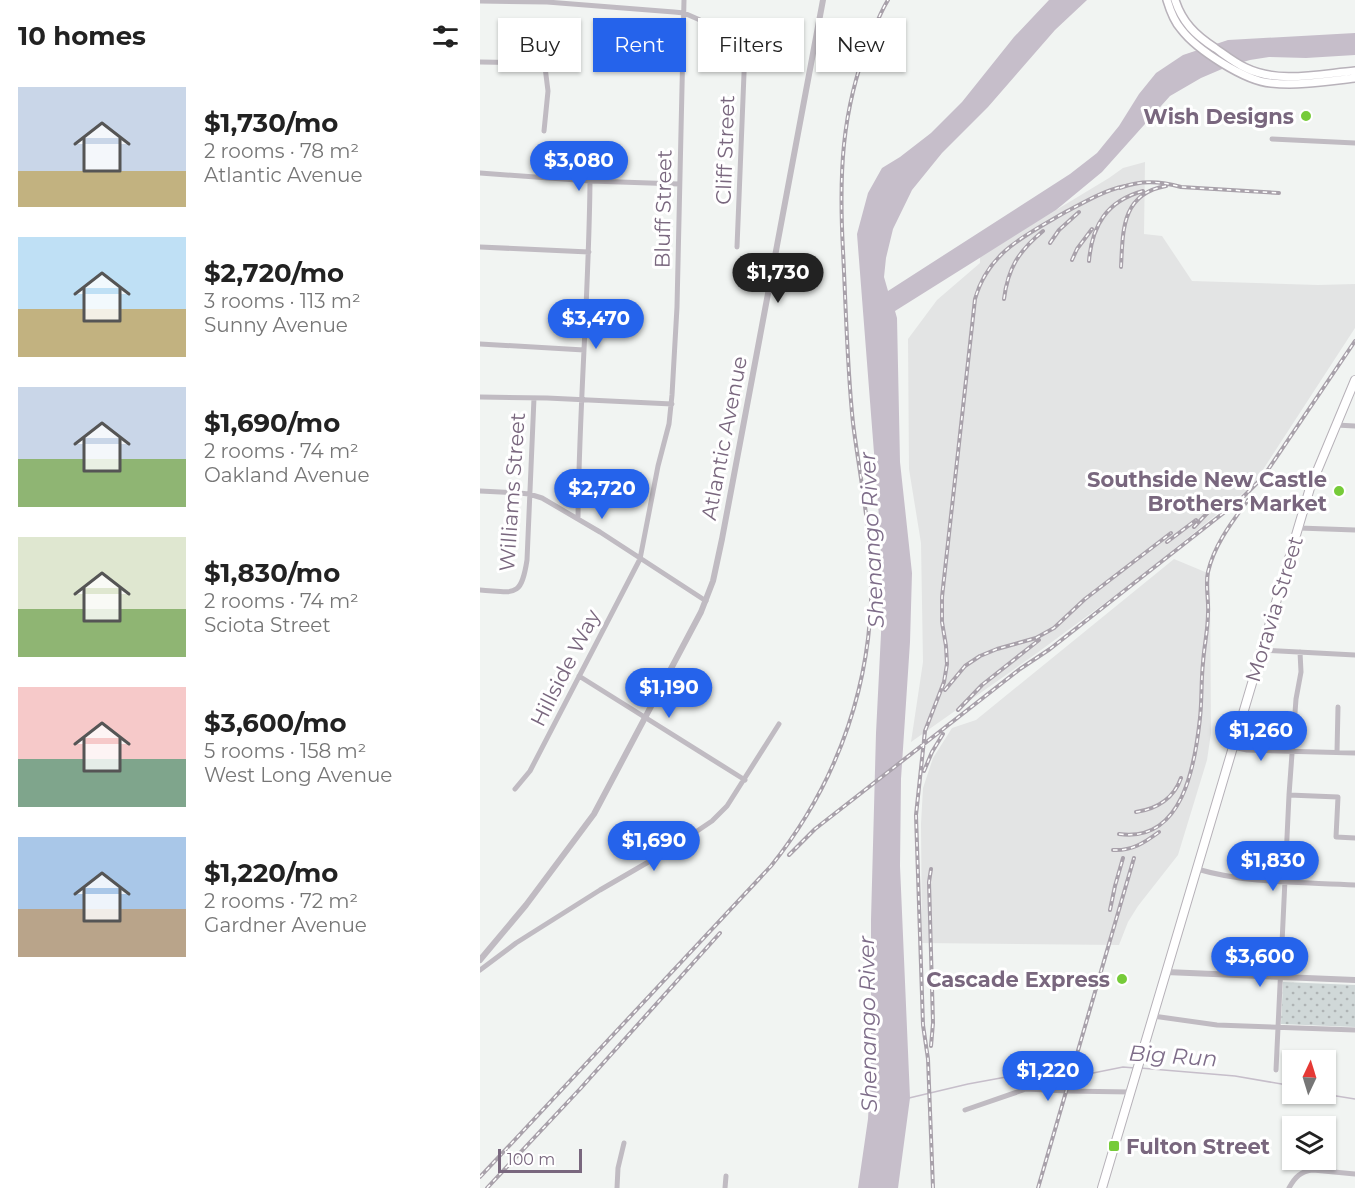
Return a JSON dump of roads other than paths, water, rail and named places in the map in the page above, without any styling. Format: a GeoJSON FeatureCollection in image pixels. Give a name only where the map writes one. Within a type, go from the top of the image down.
{"type":"FeatureCollection","features":[{"type":"Feature","properties":{"kind":"main road"},"geometry":{"type":"LineString","coordinates":[[1167,0],[1177,24],[1187,36],[1200,48],[1251,79],[1273,84],[1297,84],[1355,78]]}},
{"type":"Feature","properties":{"kind":"main road"},"geometry":{"type":"LineString","coordinates":[[1175,0],[1187,26],[1198,36],[1238,64],[1261,74],[1281,77],[1355,70]]}},
{"type":"Feature","properties":{"kind":"main road","name":"Moravia Street"},"geometry":{"type":"LineString","coordinates":[[1102,1188],[1315,474],[1355,380]]}},
{"type":"Feature","properties":{"kind":"street","name":"Bluff Street"},"geometry":{"type":"LineString","coordinates":[[640,559],[672,404],[677,307],[684,0]]}},
{"type":"Feature","properties":{"kind":"street","name":"Atlantic Avenue"},"geometry":{"type":"LineString","coordinates":[[480,960],[594,814],[706,601],[722,539],[823,0]]}},
{"type":"Feature","properties":{"kind":"street"},"geometry":{"type":"LineString","coordinates":[[480,1],[547,2],[684,13]]}},
{"type":"Feature","properties":{"kind":"street","name":"Cliff Street"},"geometry":{"type":"LineString","coordinates":[[684,13],[735,32],[743,40],[737,247]]}},
{"type":"Feature","properties":{"kind":"street"},"geometry":{"type":"LineString","coordinates":[[480,62],[540,63],[546,67],[548,91],[544,132]]}},
{"type":"Feature","properties":{"kind":"street"},"geometry":{"type":"LineString","coordinates":[[1272,140],[1355,143]]}},
{"type":"Feature","properties":{"kind":"street"},"geometry":{"type":"LineString","coordinates":[[480,173],[590,181],[679,184]]}},
{"type":"Feature","properties":{"kind":"street"},"geometry":{"type":"LineString","coordinates":[[578,519],[590,181]]}},
{"type":"Feature","properties":{"kind":"street"},"geometry":{"type":"LineString","coordinates":[[480,247],[589,252]]}},
{"type":"Feature","properties":{"kind":"street"},"geometry":{"type":"LineString","coordinates":[[480,344],[584,350]]}},
{"type":"Feature","properties":{"kind":"street"},"geometry":{"type":"LineString","coordinates":[[480,397],[672,404]]}},
{"type":"Feature","properties":{"kind":"street","name":"Williams Street"},"geometry":{"type":"LineString","coordinates":[[480,590],[512,591],[519,588],[523,580],[527,560],[534,398]]}},
{"type":"Feature","properties":{"kind":"street"},"geometry":{"type":"LineString","coordinates":[[1336,425],[1355,426]]}},
{"type":"Feature","properties":{"kind":"street"},"geometry":{"type":"LineString","coordinates":[[480,491],[529,494],[542,498],[706,601]]}},
{"type":"Feature","properties":{"kind":"street"},"geometry":{"type":"LineString","coordinates":[[1299,528],[1355,530]]}},
{"type":"Feature","properties":{"kind":"street","name":"Hillside Way"},"geometry":{"type":"LineString","coordinates":[[515,789],[530,771],[640,559]]}},
{"type":"Feature","properties":{"kind":"street"},"geometry":{"type":"LineString","coordinates":[[1262,650],[1355,656]]}},
{"type":"Feature","properties":{"kind":"street"},"geometry":{"type":"LineString","coordinates":[[1276,1070],[1291,751],[1301,672],[1300,652]]}},
{"type":"Feature","properties":{"kind":"street"},"geometry":{"type":"LineString","coordinates":[[579,676],[745,780]]}},
{"type":"Feature","properties":{"kind":"street"},"geometry":{"type":"LineString","coordinates":[[1336,752],[1338,707]]}},
{"type":"Feature","properties":{"kind":"street"},"geometry":{"type":"LineString","coordinates":[[480,970],[516,942],[669,850],[712,821],[727,806],[745,780],[779,724]]}},
{"type":"Feature","properties":{"kind":"street"},"geometry":{"type":"LineString","coordinates":[[1233,747],[1247,750],[1355,753]]}},
{"type":"Feature","properties":{"kind":"street"},"geometry":{"type":"LineString","coordinates":[[1289,795],[1338,797],[1336,837],[1355,838]]}},
{"type":"Feature","properties":{"kind":"street"},"geometry":{"type":"LineString","coordinates":[[1197,868],[1241,878],[1355,885]]}},
{"type":"Feature","properties":{"kind":"street"},"geometry":{"type":"LineString","coordinates":[[1166,972],[1355,980]]}},
{"type":"Feature","properties":{"kind":"street"},"geometry":{"type":"LineString","coordinates":[[1153,1016],[1208,1024],[1355,1030]]}},
{"type":"Feature","properties":{"kind":"street"},"geometry":{"type":"LineString","coordinates":[[965,1110],[1026,1089],[1131,1092]]}},
{"type":"Feature","properties":{"kind":"street"},"geometry":{"type":"LineString","coordinates":[[617,1188],[618,1168],[624,1143]]}},
{"type":"Feature","properties":{"kind":"street"},"geometry":{"type":"LineString","coordinates":[[1289,1188],[1297,1176],[1307,1170],[1355,1174]]}},
{"type":"Feature","properties":{"kind":"street"},"geometry":{"type":"LineString","coordinates":[[725,1188],[726,1176]]}},
{"type":"Feature","properties":{"kind":"street"},"geometry":{"type":"LineString","coordinates":[[1105,1178],[1108,1188]]}},
{"type":"Feature","properties":{"kind":"waterway","name":"Big Run"},"geometry":{"type":"LineString","coordinates":[[909,1098],[1017,1075],[1055,1076],[1093,1073],[1123,1067],[1135,1068]]}},
{"type":"Feature","properties":{"kind":"waterway","name":"Big Run"},"geometry":{"type":"LineString","coordinates":[[1140,1068],[1235,1076],[1282,1084]]}},
{"type":"Feature","properties":{"kind":"waterway","name":"Big Run"},"geometry":{"type":"LineString","coordinates":[[1336,1096],[1355,1099]]}},
{"type":"Feature","properties":{"kind":"railway"},"geometry":{"type":"LineString","coordinates":[[480,1177],[771,866],[795,833],[816,798],[834,763],[848,726],[867,648],[871,608],[871,567],[849,380],[841,197],[842,170],[847,119],[860,67],[888,0]]}},
{"type":"Feature","properties":{"kind":"railway"},"geometry":{"type":"LineString","coordinates":[[1120,188],[1151,182],[1181,187],[1279,193]]}},
{"type":"Feature","properties":{"kind":"railway"},"geometry":{"type":"LineString","coordinates":[[933,1188],[928,1059],[923,1025],[916,815],[925,731],[944,682],[947,664],[942,622],[942,597],[975,299],[989,269],[1021,238],[1085,202],[1125,186]]}},
{"type":"Feature","properties":{"kind":"railway"},"geometry":{"type":"LineString","coordinates":[[1121,267],[1127,216],[1140,197],[1151,190],[1166,186]]}},
{"type":"Feature","properties":{"kind":"railway"},"geometry":{"type":"LineString","coordinates":[[1089,261],[1094,236],[1104,216],[1120,201],[1143,191]]}},
{"type":"Feature","properties":{"kind":"railway"},"geometry":{"type":"LineString","coordinates":[[1050,243],[1059,230],[1079,212]]}},
{"type":"Feature","properties":{"kind":"railway"},"geometry":{"type":"LineString","coordinates":[[1072,260],[1092,229]]}},
{"type":"Feature","properties":{"kind":"railway"},"geometry":{"type":"LineString","coordinates":[[1004,299],[1008,278],[1016,261],[1027,246],[1043,231]]}},
{"type":"Feature","properties":{"kind":"railway"},"geometry":{"type":"LineString","coordinates":[[1259,483],[1355,341]]}},
{"type":"Feature","properties":{"kind":"railway"},"geometry":{"type":"LineString","coordinates":[[789,855],[815,829],[1240,500],[1264,476]]}},
{"type":"Feature","properties":{"kind":"railway"},"geometry":{"type":"LineString","coordinates":[[1119,834],[1141,834],[1158,826],[1171,814],[1182,797],[1189,778],[1198,737],[1208,619],[1208,572],[1219,543],[1248,500]]}},
{"type":"Feature","properties":{"kind":"railway"},"geometry":{"type":"LineString","coordinates":[[1194,527],[1215,505]]}},
{"type":"Feature","properties":{"kind":"railway"},"geometry":{"type":"LineString","coordinates":[[1167,542],[1196,520]]}},
{"type":"Feature","properties":{"kind":"railway"},"geometry":{"type":"LineString","coordinates":[[945,690],[965,666],[980,656],[1036,638],[1054,628],[1085,599],[1171,533]]}},
{"type":"Feature","properties":{"kind":"railway"},"geometry":{"type":"LineString","coordinates":[[958,710],[982,685],[1039,640]]}},
{"type":"Feature","properties":{"kind":"railway"},"geometry":{"type":"LineString","coordinates":[[924,771],[943,734]]}},
{"type":"Feature","properties":{"kind":"railway"},"geometry":{"type":"LineString","coordinates":[[1136,812],[1164,801],[1174,791],[1181,778]]}},
{"type":"Feature","properties":{"kind":"railway"},"geometry":{"type":"LineString","coordinates":[[1113,850],[1138,846],[1159,832]]}},
{"type":"Feature","properties":{"kind":"railway"},"geometry":{"type":"LineString","coordinates":[[1110,910],[1123,858]]}},
{"type":"Feature","properties":{"kind":"railway"},"geometry":{"type":"LineString","coordinates":[[1038,1188],[1134,858]]}},
{"type":"Feature","properties":{"kind":"railway"},"geometry":{"type":"LineString","coordinates":[[931,869],[929,882],[933,1023],[931,1046]]}},
{"type":"Feature","properties":{"kind":"railway"},"geometry":{"type":"LineString","coordinates":[[487,1188],[580,1089],[720,933]]}},
{"type":"Feature","properties":{"kind":"place","name":"Wish Designs"},"geometry":{"type":"Point","coordinates":[1306,116]}},
{"type":"Feature","properties":{"kind":"place","name":"Southside New Castle Brothers Market"},"geometry":{"type":"Point","coordinates":[1339,491]}},
{"type":"Feature","properties":{"kind":"place","name":"Cascade Express"},"geometry":{"type":"Point","coordinates":[1122,979]}},
{"type":"Feature","properties":{"kind":"place","name":"Fulton Street"},"geometry":{"type":"Point","coordinates":[1114,1146]}},
{"type":"Feature","properties":{"kind":"water label","name":"Shenango River"},"geometry":{"type":"Point","coordinates":[872,540]}},
{"type":"Feature","properties":{"kind":"water label","name":"Shenango River"},"geometry":{"type":"Point","coordinates":[868,1024]}}]}
